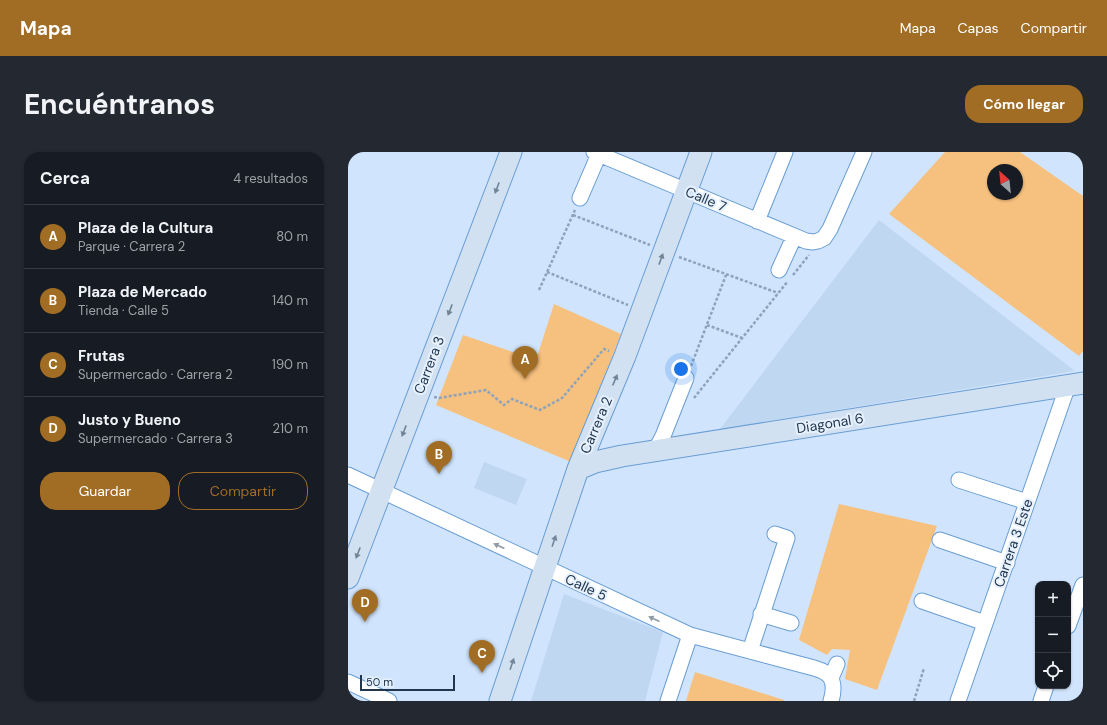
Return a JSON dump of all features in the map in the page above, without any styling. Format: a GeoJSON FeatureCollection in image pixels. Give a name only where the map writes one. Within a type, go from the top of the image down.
{"type":"FeatureCollection","features":[{"type":"Feature","properties":{"kind":"street","name":"Carrera 3"},"geometry":{"type":"LineString","coordinates":[[348,578],[510,152]]}},
{"type":"Feature","properties":{"kind":"street","name":"Carrera 2"},"geometry":{"type":"LineString","coordinates":[[500,701],[578,469],[625,356],[701,152]]}},
{"type":"Feature","properties":{"kind":"street"},"geometry":{"type":"LineString","coordinates":[[757,220],[785,152]]}},
{"type":"Feature","properties":{"kind":"street","name":"Calle 7"},"geometry":{"type":"LineString","coordinates":[[597,153],[794,237],[813,242],[824,238],[830,229],[864,152]]}},
{"type":"Feature","properties":{"kind":"street"},"geometry":{"type":"LineString","coordinates":[[580,198],[597,153]]}},
{"type":"Feature","properties":{"kind":"street"},"geometry":{"type":"LineString","coordinates":[[779,270],[794,237]]}},
{"type":"Feature","properties":{"kind":"street"},"geometry":{"type":"LineString","coordinates":[[655,452],[686,378]]}},
{"type":"Feature","properties":{"kind":"street","name":"Diagonal 6"},"geometry":{"type":"LineString","coordinates":[[578,469],[595,462],[622,456],[655,452],[1076,384]]}},
{"type":"Feature","properties":{"kind":"street","name":"Carrera 3 Este"},"geometry":{"type":"LineString","coordinates":[[958,701],[1027,502],[1076,384]]}},
{"type":"Feature","properties":{"kind":"street","name":"Calle 5"},"geometry":{"type":"LineString","coordinates":[[348,475],[690,636],[814,668],[825,672],[831,678]]}},
{"type":"Feature","properties":{"kind":"street"},"geometry":{"type":"LineString","coordinates":[[959,480],[1027,502]]}},
{"type":"Feature","properties":{"kind":"street"},"geometry":{"type":"LineString","coordinates":[[750,651],[787,538],[775,534]]}},
{"type":"Feature","properties":{"kind":"street"},"geometry":{"type":"LineString","coordinates":[[940,540],[1007,563]]}},
{"type":"Feature","properties":{"kind":"street"},"geometry":{"type":"LineString","coordinates":[[1071,618],[1083,585]]}},
{"type":"Feature","properties":{"kind":"street"},"geometry":{"type":"LineString","coordinates":[[922,601],[985,623]]}},
{"type":"Feature","properties":{"kind":"street"},"geometry":{"type":"LineString","coordinates":[[761,614],[791,623]]}},
{"type":"Feature","properties":{"kind":"street"},"geometry":{"type":"LineString","coordinates":[[668,701],[690,636]]}},
{"type":"Feature","properties":{"kind":"street"},"geometry":{"type":"LineString","coordinates":[[831,701],[834,688],[831,678],[837,664]]}},
{"type":"Feature","properties":{"kind":"street"},"geometry":{"type":"LineString","coordinates":[[348,682],[389,701]]}},
{"type":"Feature","properties":{"kind":"street"},"geometry":{"type":"LineString","coordinates":[[1041,701],[1045,689]]}},
{"type":"Feature","properties":{"kind":"path"},"geometry":{"type":"LineString","coordinates":[[539,290],[580,198]]}},
{"type":"Feature","properties":{"kind":"path"},"geometry":{"type":"LineString","coordinates":[[693,399],[809,256]]}},
{"type":"Feature","properties":{"kind":"path"},"geometry":{"type":"LineString","coordinates":[[547,272],[642,310]]}},
{"type":"Feature","properties":{"kind":"path"},"geometry":{"type":"LineString","coordinates":[[686,378],[726,275]]}},
{"type":"Feature","properties":{"kind":"path"},"geometry":{"type":"LineString","coordinates":[[707,325],[742,338]]}},
{"type":"Feature","properties":{"kind":"path"},"geometry":{"type":"LineString","coordinates":[[418,396],[439,398],[486,390],[504,405],[512,399],[540,410],[562,398],[604,349],[625,356]]}},
{"type":"Feature","properties":{"kind":"path"},"geometry":{"type":"LineString","coordinates":[[914,701],[924,668]]}},
{"type":"Feature","properties":{"kind":"shaded area"},"geometry":{"type":"Polygon","coordinates":[[[945,152],[1020,152],[1083,196],[1083,351],[1079,356],[889,214],[945,152]]]}},
{"type":"Feature","properties":{"kind":"shaded area"},"geometry":{"type":"Polygon","coordinates":[[[879,220],[1075,371],[720,429],[879,220]]]}},
{"type":"Feature","properties":{"kind":"shaded area"},"geometry":{"type":"Polygon","coordinates":[[[554,304],[621,334],[571,462],[436,405],[463,335],[536,360],[554,304]]]}},
{"type":"Feature","properties":{"kind":"shaded area"},"geometry":{"type":"Polygon","coordinates":[[[484,462],[527,479],[516,505],[474,488],[484,462]]]}},
{"type":"Feature","properties":{"kind":"shaded area"},"geometry":{"type":"Polygon","coordinates":[[[839,504],[937,526],[877,690],[845,679],[850,650],[832,649],[827,655],[799,640],[839,504]]]}},
{"type":"Feature","properties":{"kind":"shaded area"},"geometry":{"type":"Polygon","coordinates":[[[564,594],[663,632],[645,701],[531,701],[564,594]]]}},
{"type":"Feature","properties":{"kind":"shaded area"},"geometry":{"type":"Polygon","coordinates":[[[695,672],[784,700],[784,701],[686,701],[695,672]]]}},
{"type":"Feature","properties":{"kind":"place","name":"Plaza de la Cultura"},"geometry":{"type":"Point","coordinates":[525,379]}},
{"type":"Feature","properties":{"kind":"place","name":"Plaza de Mercado"},"geometry":{"type":"Point","coordinates":[439,474]}},
{"type":"Feature","properties":{"kind":"place","name":"Justo y Bueno"},"geometry":{"type":"Point","coordinates":[365,622]}},
{"type":"Feature","properties":{"kind":"place","name":"Frutas"},"geometry":{"type":"Point","coordinates":[482,673]}}]}
